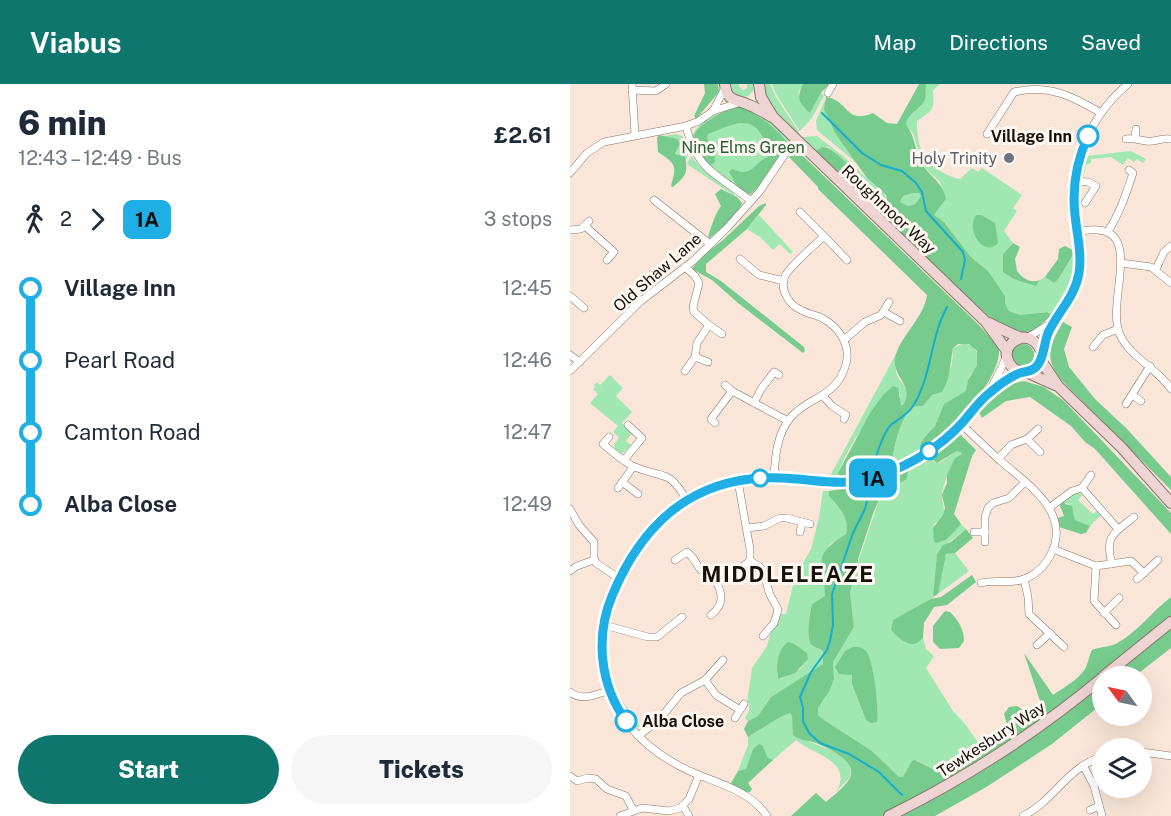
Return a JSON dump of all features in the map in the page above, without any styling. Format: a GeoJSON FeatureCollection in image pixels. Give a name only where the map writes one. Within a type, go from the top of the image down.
{"type":"FeatureCollection","features":[{"type":"Feature","properties":{"kind":"main road","name":"Roughmoor Way"},"geometry":{"type":"LineString","coordinates":[[725,86],[730,98],[773,117],[986,322],[1007,353],[1012,368],[1058,386]]}},
{"type":"Feature","properties":{"kind":"main road","name":"Roughmoor Way"},"geometry":{"type":"LineString","coordinates":[[741,103],[754,98],[759,86]]}},
{"type":"Feature","properties":{"kind":"main road","name":"Roughmoor Way"},"geometry":{"type":"LineString","coordinates":[[759,86],[773,117]]}},
{"type":"Feature","properties":{"kind":"main road","name":"Roughmoor Way"},"geometry":{"type":"LineString","coordinates":[[986,322],[1036,343],[1058,386],[1122,448],[1171,503]]}},
{"type":"Feature","properties":{"kind":"main road"},"geometry":{"type":"LineString","coordinates":[[1007,353],[1011,343],[1024,338]]}},
{"type":"Feature","properties":{"kind":"main road"},"geometry":{"type":"LineString","coordinates":[[1023,372],[1035,369],[1041,356]]}},
{"type":"Feature","properties":{"kind":"main road","name":"Tewkesbury Way"},"geometry":{"type":"LineString","coordinates":[[1117,666],[1171,622]]}},
{"type":"Feature","properties":{"kind":"main road","name":"Tewkesbury Way"},"geometry":{"type":"LineString","coordinates":[[889,816],[990,761],[1043,725],[1092,686]]}},
{"type":"Feature","properties":{"kind":"street"},"geometry":{"type":"LineString","coordinates":[[635,135],[632,87],[656,91],[666,84]]}},
{"type":"Feature","properties":{"kind":"street"},"geometry":{"type":"LineString","coordinates":[[828,93],[833,84]]}},
{"type":"Feature","properties":{"kind":"street"},"geometry":{"type":"LineString","coordinates":[[1041,356],[1055,320],[1069,300],[1078,275],[1080,250],[1074,197],[1075,181],[1085,142],[1101,113],[1128,84]]}},
{"type":"Feature","properties":{"kind":"street"},"geometry":{"type":"LineString","coordinates":[[987,134],[1014,92],[1032,85],[1056,87],[1101,113]]}},
{"type":"Feature","properties":{"kind":"street"},"geometry":{"type":"LineString","coordinates":[[713,111],[725,86]]}},
{"type":"Feature","properties":{"kind":"street"},"geometry":{"type":"LineString","coordinates":[[570,173],[587,153],[598,145],[611,140],[686,126],[699,121],[713,111],[741,103]]}},
{"type":"Feature","properties":{"kind":"street"},"geometry":{"type":"LineString","coordinates":[[686,126],[694,152],[704,166],[751,201]]}},
{"type":"Feature","properties":{"kind":"street"},"geometry":{"type":"LineString","coordinates":[[1135,138],[1136,129]]}},
{"type":"Feature","properties":{"kind":"street"},"geometry":{"type":"LineString","coordinates":[[1126,139],[1135,138],[1148,142],[1160,138],[1171,139]]}},
{"type":"Feature","properties":{"kind":"street","name":"Old Shaw Lane"},"geometry":{"type":"LineString","coordinates":[[570,371],[641,301],[685,267],[710,244],[751,201],[789,148]]}},
{"type":"Feature","properties":{"kind":"street"},"geometry":{"type":"LineString","coordinates":[[1108,231],[1122,207],[1124,194],[1133,173],[1129,170]]}},
{"type":"Feature","properties":{"kind":"street"},"geometry":{"type":"LineString","coordinates":[[1075,181],[1088,182],[1096,186],[1085,203]]}},
{"type":"Feature","properties":{"kind":"street"},"geometry":{"type":"LineString","coordinates":[[654,200],[710,244]]}},
{"type":"Feature","properties":{"kind":"street"},"geometry":{"type":"LineString","coordinates":[[800,212],[847,260]]}},
{"type":"Feature","properties":{"kind":"street"},"geometry":{"type":"LineString","coordinates":[[570,230],[578,230],[587,224],[617,250],[607,260]]}},
{"type":"Feature","properties":{"kind":"street"},"geometry":{"type":"LineString","coordinates":[[1077,232],[1094,228],[1108,231],[1113,235],[1121,263],[1116,312],[1118,330],[1128,347],[1165,380],[1171,389]]}},
{"type":"Feature","properties":{"kind":"street"},"geometry":{"type":"LineString","coordinates":[[774,478],[778,446],[788,421],[800,408],[823,396],[835,384],[846,363],[847,351],[840,333],[824,319],[800,310],[792,303],[784,290],[787,272],[824,236]]}},
{"type":"Feature","properties":{"kind":"street"},"geometry":{"type":"LineString","coordinates":[[1156,270],[1164,252],[1171,246]]}},
{"type":"Feature","properties":{"kind":"street"},"geometry":{"type":"LineString","coordinates":[[740,259],[759,275],[784,281]]}},
{"type":"Feature","properties":{"kind":"street"},"geometry":{"type":"LineString","coordinates":[[1121,263],[1143,265],[1156,270],[1171,283]]}},
{"type":"Feature","properties":{"kind":"street"},"geometry":{"type":"LineString","coordinates":[[685,267],[699,283],[693,307],[694,312],[722,334]]}},
{"type":"Feature","properties":{"kind":"street"},"geometry":{"type":"LineString","coordinates":[[570,296],[584,308]]}},
{"type":"Feature","properties":{"kind":"street"},"geometry":{"type":"LineString","coordinates":[[844,340],[865,322],[884,312],[889,302]]}},
{"type":"Feature","properties":{"kind":"street"},"geometry":{"type":"LineString","coordinates":[[884,312],[900,321]]}},
{"type":"Feature","properties":{"kind":"street"},"geometry":{"type":"LineString","coordinates":[[1024,338],[1055,320]]}},
{"type":"Feature","properties":{"kind":"street"},"geometry":{"type":"LineString","coordinates":[[685,371],[695,357],[697,343],[709,325]]}},
{"type":"Feature","properties":{"kind":"street"},"geometry":{"type":"LineString","coordinates":[[1093,347],[1103,335],[1118,330]]}},
{"type":"Feature","properties":{"kind":"street"},"geometry":{"type":"LineString","coordinates":[[986,396],[1007,353]]}},
{"type":"Feature","properties":{"kind":"street"},"geometry":{"type":"LineString","coordinates":[[570,355],[580,362]]}},
{"type":"Feature","properties":{"kind":"street"},"geometry":{"type":"LineString","coordinates":[[695,357],[708,362]]}},
{"type":"Feature","properties":{"kind":"street"},"geometry":{"type":"LineString","coordinates":[[1126,405],[1150,366]]}},
{"type":"Feature","properties":{"kind":"street"},"geometry":{"type":"LineString","coordinates":[[754,403],[774,372],[778,375]]}},
{"type":"Feature","properties":{"kind":"street"},"geometry":{"type":"LineString","coordinates":[[767,816],[757,804],[742,794],[660,755],[638,736],[622,716],[610,690],[602,646],[608,607],[620,579],[646,536],[686,499],[706,489],[738,481],[774,478],[827,483],[867,480],[897,469],[921,456],[948,436],[986,396],[1023,372]]}},
{"type":"Feature","properties":{"kind":"street"},"geometry":{"type":"LineString","coordinates":[[725,386],[788,421]]}},
{"type":"Feature","properties":{"kind":"street"},"geometry":{"type":"LineString","coordinates":[[715,423],[711,419],[732,391]]}},
{"type":"Feature","properties":{"kind":"street"},"geometry":{"type":"LineString","coordinates":[[1132,395],[1141,401]]}},
{"type":"Feature","properties":{"kind":"street"},"geometry":{"type":"LineString","coordinates":[[823,396],[846,416],[844,419]]}},
{"type":"Feature","properties":{"kind":"street"},"geometry":{"type":"LineString","coordinates":[[961,424],[1038,492],[1049,508],[1056,526],[1053,549],[1040,569],[1024,579],[981,583]]}},
{"type":"Feature","properties":{"kind":"street"},"geometry":{"type":"LineString","coordinates":[[624,460],[645,440],[628,425]]}},
{"type":"Feature","properties":{"kind":"street"},"geometry":{"type":"LineString","coordinates":[[998,459],[1011,445],[1028,439],[1038,429]]}},
{"type":"Feature","properties":{"kind":"street"},"geometry":{"type":"LineString","coordinates":[[609,437],[603,444],[633,467],[669,477],[676,483],[686,499]]}},
{"type":"Feature","properties":{"kind":"street"},"geometry":{"type":"LineString","coordinates":[[1028,439],[1040,452]]}},
{"type":"Feature","properties":{"kind":"street"},"geometry":{"type":"LineString","coordinates":[[633,467],[620,485],[638,494]]}},
{"type":"Feature","properties":{"kind":"street"},"geometry":{"type":"LineString","coordinates":[[1049,508],[1072,491],[1082,488],[1091,475]]}},
{"type":"Feature","properties":{"kind":"street"},"geometry":{"type":"LineString","coordinates":[[738,481],[747,528],[750,561]]}},
{"type":"Feature","properties":{"kind":"street"},"geometry":{"type":"LineString","coordinates":[[985,542],[988,508],[993,503],[1009,498],[1025,482]]}},
{"type":"Feature","properties":{"kind":"street"},"geometry":{"type":"LineString","coordinates":[[1082,488],[1118,529]]}},
{"type":"Feature","properties":{"kind":"street"},"geometry":{"type":"LineString","coordinates":[[570,509],[579,525],[594,542],[594,560],[603,569],[620,579]]}},
{"type":"Feature","properties":{"kind":"street"},"geometry":{"type":"LineString","coordinates":[[1112,564],[1109,553],[1110,540],[1118,529],[1134,517]]}},
{"type":"Feature","properties":{"kind":"street"},"geometry":{"type":"LineString","coordinates":[[747,528],[764,526],[787,518],[810,524]]}},
{"type":"Feature","properties":{"kind":"street"},"geometry":{"type":"LineString","coordinates":[[800,532],[802,522]]}},
{"type":"Feature","properties":{"kind":"street"},"geometry":{"type":"LineString","coordinates":[[974,532],[985,532]]}},
{"type":"Feature","properties":{"kind":"street"},"geometry":{"type":"LineString","coordinates":[[675,560],[689,549],[699,570],[714,577],[722,593],[722,601],[711,615]]}},
{"type":"Feature","properties":{"kind":"street"},"geometry":{"type":"LineString","coordinates":[[1053,549],[1096,566],[1131,561],[1144,573]]}},
{"type":"Feature","properties":{"kind":"street"},"geometry":{"type":"LineString","coordinates":[[570,571],[594,560]]}},
{"type":"Feature","properties":{"kind":"street"},"geometry":{"type":"LineString","coordinates":[[1137,579],[1158,560]]}},
{"type":"Feature","properties":{"kind":"street"},"geometry":{"type":"LineString","coordinates":[[714,577],[740,568],[750,561]]}},
{"type":"Feature","properties":{"kind":"street"},"geometry":{"type":"LineString","coordinates":[[750,561],[765,573],[768,591],[778,610],[774,623],[763,636]]}},
{"type":"Feature","properties":{"kind":"street"},"geometry":{"type":"LineString","coordinates":[[1096,566],[1094,601],[1116,625]]}},
{"type":"Feature","properties":{"kind":"street"},"geometry":{"type":"LineString","coordinates":[[1024,579],[1029,614],[1064,647]]}},
{"type":"Feature","properties":{"kind":"street"},"geometry":{"type":"LineString","coordinates":[[1005,582],[1005,591]]}},
{"type":"Feature","properties":{"kind":"street"},"geometry":{"type":"LineString","coordinates":[[1104,613],[1119,598]]}},
{"type":"Feature","properties":{"kind":"street"},"geometry":{"type":"LineString","coordinates":[[604,625],[657,638],[682,617]]}},
{"type":"Feature","properties":{"kind":"street"},"geometry":{"type":"LineString","coordinates":[[1037,645],[1050,633]]}},
{"type":"Feature","properties":{"kind":"street"},"geometry":{"type":"LineString","coordinates":[[638,736],[658,722],[681,693],[705,680],[723,660]]}},
{"type":"Feature","properties":{"kind":"street"},"geometry":{"type":"LineString","coordinates":[[705,680],[716,695],[742,707],[735,718]]}},
{"type":"Feature","properties":{"kind":"street"},"geometry":{"type":"LineString","coordinates":[[570,705],[573,694],[587,697],[610,690]]}},
{"type":"Feature","properties":{"kind":"street"},"geometry":{"type":"LineString","coordinates":[[1152,753],[1171,756]]}},
{"type":"Feature","properties":{"kind":"street"},"geometry":{"type":"LineString","coordinates":[[1023,816],[1046,801],[1070,774],[1092,761]]}},
{"type":"Feature","properties":{"kind":"street"},"geometry":{"type":"LineString","coordinates":[[1083,765],[1092,781],[1102,816]]}},
{"type":"Feature","properties":{"kind":"street"},"geometry":{"type":"LineString","coordinates":[[620,816],[633,810],[653,808],[669,811],[683,806],[691,796],[699,775]]}},
{"type":"Feature","properties":{"kind":"street"},"geometry":{"type":"LineString","coordinates":[[570,776],[577,781],[588,778],[596,779],[607,789],[624,794],[629,799],[633,810]]}},
{"type":"Feature","properties":{"kind":"street"},"geometry":{"type":"LineString","coordinates":[[683,806],[689,816]]}},
{"type":"Feature","properties":{"kind":"street"},"geometry":{"type":"LineString","coordinates":[[1090,810],[1099,806]]}},
{"type":"Feature","properties":{"kind":"green space"},"geometry":{"type":"Polygon","coordinates":[[[704,84],[718,84],[719,92],[696,119],[694,116],[705,93],[704,84]]]}},
{"type":"Feature","properties":{"kind":"green space"},"geometry":{"type":"Polygon","coordinates":[[[731,84],[739,84],[743,90],[747,88],[747,84],[753,84],[753,91],[748,96],[739,98],[732,92],[731,84]]]}},
{"type":"Feature","properties":{"kind":"green space"},"geometry":{"type":"Polygon","coordinates":[[[763,84],[770,84],[799,132],[797,135],[765,100],[763,84]]]}},
{"type":"Feature","properties":{"kind":"green space"},"geometry":{"type":"Polygon","coordinates":[[[772,84],[803,84],[798,93],[810,113],[821,93],[824,96],[812,118],[800,131],[777,96],[772,84]]]}},
{"type":"Feature","properties":{"kind":"green space"},"geometry":{"type":"Polygon","coordinates":[[[803,84],[829,84],[810,113],[800,100],[803,84]]]}},
{"type":"Feature","properties":{"kind":"green space"},"geometry":{"type":"Polygon","coordinates":[[[919,84],[926,84],[923,103],[909,117],[906,124],[922,164],[939,184],[946,199],[934,215],[944,222],[971,257],[988,271],[1005,296],[1005,303],[1009,311],[1020,315],[1047,312],[1052,315],[1031,333],[1018,332],[992,319],[879,216],[887,200],[886,195],[867,178],[835,133],[824,109],[826,97],[839,102],[857,116],[873,113],[887,123],[897,124],[919,84]],[[919,193],[903,196],[900,202],[908,206],[915,204],[921,196],[919,193]]]}},
{"type":"Feature","properties":{"kind":"green space"},"geometry":{"type":"Polygon","coordinates":[[[926,84],[940,84],[933,90],[932,109],[917,121],[921,149],[930,163],[945,174],[960,179],[972,168],[978,172],[982,168],[1022,195],[1013,208],[1017,211],[1004,231],[1013,243],[1003,254],[1003,272],[1038,284],[1045,277],[1052,282],[1059,278],[1074,253],[1071,287],[1063,302],[1052,315],[1047,312],[1020,315],[1009,311],[988,271],[971,257],[944,222],[934,215],[946,199],[940,182],[923,166],[914,135],[906,124],[907,119],[921,106],[926,84]]]}},
{"type":"Feature","properties":{"kind":"green space"},"geometry":{"type":"Polygon","coordinates":[[[825,100],[825,109],[832,127],[860,166],[817,130],[816,121],[825,100]]]}},
{"type":"Feature","properties":{"kind":"green space"},"geometry":{"type":"Polygon","coordinates":[[[735,107],[745,108],[762,119],[781,135],[787,144],[765,179],[751,194],[745,194],[742,191],[729,172],[732,169],[749,171],[769,156],[768,147],[758,130],[752,125],[738,123],[708,134],[707,139],[713,145],[715,162],[711,165],[698,151],[694,140],[698,129],[704,124],[735,107]]]}},
{"type":"Feature","properties":{"kind":"green space","name":"Nine Elms Green"},"geometry":{"type":"Polygon","coordinates":[[[747,108],[770,121],[792,141],[755,192],[745,194],[707,165],[692,137],[701,124],[717,114],[729,109],[747,108]]]}},
{"type":"Feature","properties":{"kind":"green space"},"geometry":{"type":"Polygon","coordinates":[[[676,134],[682,136],[690,152],[686,159],[685,155],[677,155],[665,136],[676,134]]]}},
{"type":"Feature","properties":{"kind":"green space"},"geometry":{"type":"Polygon","coordinates":[[[659,135],[677,139],[680,144],[675,153],[685,155],[685,173],[673,187],[671,186],[674,166],[658,152],[657,138],[659,135]]]}},
{"type":"Feature","properties":{"kind":"green space"},"geometry":{"type":"Polygon","coordinates":[[[817,136],[883,191],[887,200],[879,216],[866,203],[858,179],[836,153],[828,147],[815,151],[801,140],[804,137],[817,136]]]}},
{"type":"Feature","properties":{"kind":"green space"},"geometry":{"type":"Polygon","coordinates":[[[822,147],[828,148],[840,157],[869,189],[872,195],[866,203],[815,151],[822,147]]]}},
{"type":"Feature","properties":{"kind":"green space"},"geometry":{"type":"Polygon","coordinates":[[[1131,151],[1146,159],[1143,163],[1137,159],[1134,162],[1128,158],[1123,165],[1111,157],[1091,159],[1091,163],[1086,165],[1083,179],[1081,178],[1087,156],[1131,151]]]}},
{"type":"Feature","properties":{"kind":"green space"},"geometry":{"type":"Polygon","coordinates":[[[794,153],[803,156],[980,326],[999,348],[997,362],[982,391],[958,420],[921,453],[920,445],[935,426],[944,404],[966,391],[968,380],[977,365],[977,351],[969,344],[958,344],[953,348],[949,375],[942,392],[932,395],[923,406],[912,407],[907,414],[897,436],[890,468],[878,471],[869,461],[861,464],[846,478],[839,477],[838,473],[870,413],[893,386],[898,388],[901,405],[903,405],[906,391],[896,369],[896,354],[922,311],[927,295],[818,189],[789,157],[794,153]]]}},
{"type":"Feature","properties":{"kind":"green space"},"geometry":{"type":"Polygon","coordinates":[[[691,156],[706,172],[735,193],[733,195],[687,164],[691,156]]]}},
{"type":"Feature","properties":{"kind":"green space"},"geometry":{"type":"Polygon","coordinates":[[[721,189],[737,197],[742,203],[733,217],[710,238],[708,237],[712,225],[721,206],[715,194],[721,189]]]}},
{"type":"Feature","properties":{"kind":"green space"},"geometry":{"type":"Polygon","coordinates":[[[919,193],[921,196],[915,204],[908,206],[900,202],[903,196],[919,193]]]}},
{"type":"Feature","properties":{"kind":"green space"},"geometry":{"type":"Polygon","coordinates":[[[766,203],[747,229],[706,264],[706,272],[721,281],[804,347],[803,353],[712,280],[692,269],[701,257],[759,206],[766,203]]]}},
{"type":"Feature","properties":{"kind":"green space"},"geometry":{"type":"Polygon","coordinates":[[[759,215],[793,252],[790,254],[780,244],[773,250],[760,237],[747,229],[759,215]]]}},
{"type":"Feature","properties":{"kind":"green space"},"geometry":{"type":"Polygon","coordinates":[[[976,215],[981,215],[995,223],[998,243],[993,247],[982,245],[978,241],[973,228],[976,215]]]}},
{"type":"Feature","properties":{"kind":"green space"},"geometry":{"type":"Polygon","coordinates":[[[1013,243],[1020,247],[1015,259],[1017,271],[1027,280],[1040,280],[1036,286],[1014,279],[1003,272],[1003,254],[1013,243]]]}},
{"type":"Feature","properties":{"kind":"green space"},"geometry":{"type":"Polygon","coordinates":[[[1065,246],[1074,253],[1054,283],[1045,277],[1058,259],[1059,249],[1065,246]]]}},
{"type":"Feature","properties":{"kind":"green space"},"geometry":{"type":"Polygon","coordinates":[[[1063,322],[1072,327],[1064,349],[1069,367],[1095,399],[1127,429],[1171,477],[1171,490],[1059,377],[1050,355],[1051,347],[1063,322]]]}},
{"type":"Feature","properties":{"kind":"green space"},"geometry":{"type":"Polygon","coordinates":[[[964,343],[974,348],[978,357],[977,365],[968,379],[967,391],[944,404],[935,426],[920,445],[921,453],[890,468],[897,436],[907,414],[912,407],[923,406],[932,395],[942,392],[952,364],[953,348],[964,343]]]}},
{"type":"Feature","properties":{"kind":"green space"},"geometry":{"type":"Polygon","coordinates":[[[1023,344],[1031,347],[1034,355],[1031,363],[1023,366],[1015,363],[1012,355],[1015,347],[1023,344]]]}},
{"type":"Feature","properties":{"kind":"green space"},"geometry":{"type":"Polygon","coordinates":[[[896,354],[896,373],[907,391],[903,405],[900,404],[900,393],[872,417],[848,451],[839,477],[829,478],[896,354]]]}},
{"type":"Feature","properties":{"kind":"green space"},"geometry":{"type":"Polygon","coordinates":[[[610,375],[623,388],[616,396],[632,412],[622,423],[632,433],[626,441],[631,445],[622,454],[615,449],[614,445],[619,437],[613,432],[618,426],[590,403],[598,394],[593,389],[594,385],[597,382],[600,385],[610,375]]]}},
{"type":"Feature","properties":{"kind":"green space"},"geometry":{"type":"Polygon","coordinates":[[[1024,381],[1044,387],[1064,401],[1171,513],[1171,534],[1095,449],[1085,442],[1071,426],[1030,397],[1006,401],[982,418],[979,412],[993,397],[1005,388],[1024,381]]]}},
{"type":"Feature","properties":{"kind":"green space"},"geometry":{"type":"Polygon","coordinates":[[[955,433],[961,435],[976,450],[972,456],[954,514],[961,524],[946,540],[936,543],[933,528],[943,515],[945,508],[942,495],[947,483],[947,475],[955,458],[962,453],[957,451],[937,463],[931,458],[955,433]]]}},
{"type":"Feature","properties":{"kind":"green space"},"geometry":{"type":"Polygon","coordinates":[[[957,451],[962,453],[951,468],[944,484],[942,499],[944,514],[934,524],[934,541],[961,524],[966,529],[940,549],[937,554],[933,599],[893,620],[891,629],[898,637],[914,644],[923,638],[926,649],[934,656],[926,668],[953,711],[982,748],[939,772],[916,760],[903,778],[899,777],[872,751],[824,720],[818,715],[818,708],[830,690],[834,679],[833,662],[854,627],[850,593],[856,562],[858,562],[879,500],[886,491],[907,479],[908,471],[931,458],[934,462],[939,463],[957,451]],[[873,670],[849,674],[852,675],[852,684],[866,720],[873,670]]]}},
{"type":"Feature","properties":{"kind":"green space"},"geometry":{"type":"Polygon","coordinates":[[[869,461],[878,471],[846,478],[858,464],[869,461]]]}},
{"type":"Feature","properties":{"kind":"green space"},"geometry":{"type":"Polygon","coordinates":[[[908,471],[907,479],[886,491],[874,511],[850,593],[854,627],[833,662],[834,679],[830,690],[818,708],[818,715],[872,751],[899,777],[903,777],[912,761],[915,760],[939,772],[961,762],[996,739],[1007,725],[1004,714],[1009,707],[1017,706],[1028,713],[1041,704],[1024,653],[1053,695],[1082,673],[1092,650],[1116,644],[1126,638],[1171,597],[1171,617],[1110,666],[1092,666],[1092,681],[998,753],[898,808],[882,816],[791,816],[816,793],[826,802],[836,794],[850,778],[850,766],[834,752],[793,735],[790,713],[748,737],[744,729],[748,721],[758,716],[771,697],[823,664],[823,651],[812,645],[810,641],[810,613],[812,604],[825,596],[823,554],[827,548],[846,534],[847,528],[845,518],[829,496],[829,491],[873,484],[908,471]]]}},
{"type":"Feature","properties":{"kind":"green space"},"geometry":{"type":"Polygon","coordinates":[[[823,491],[829,491],[832,500],[846,518],[847,525],[846,534],[829,545],[821,569],[825,583],[825,596],[812,604],[810,613],[814,647],[823,651],[823,664],[771,697],[758,716],[748,721],[745,718],[749,711],[749,703],[747,703],[752,668],[767,646],[772,627],[779,614],[786,614],[795,577],[811,549],[823,491]],[[780,652],[777,677],[781,679],[800,669],[808,658],[780,652]]]}},
{"type":"Feature","properties":{"kind":"green space"},"geometry":{"type":"Polygon","coordinates":[[[1078,492],[1082,495],[1078,500],[1093,514],[1098,510],[1102,514],[1090,526],[1075,520],[1069,504],[1063,503],[1070,494],[1078,492]]]}},
{"type":"Feature","properties":{"kind":"green space"},"geometry":{"type":"Polygon","coordinates":[[[1063,500],[1065,504],[1072,506],[1075,520],[1090,526],[1086,533],[1081,534],[1059,527],[1058,518],[1064,516],[1060,506],[1063,500]]]}},
{"type":"Feature","properties":{"kind":"green space"},"geometry":{"type":"Polygon","coordinates":[[[966,529],[973,538],[955,553],[946,554],[938,594],[933,597],[937,554],[943,545],[951,542],[966,529]]]}},
{"type":"Feature","properties":{"kind":"green space"},"geometry":{"type":"Polygon","coordinates":[[[948,553],[955,553],[969,571],[938,594],[944,559],[948,553]]]}},
{"type":"Feature","properties":{"kind":"green space"},"geometry":{"type":"Polygon","coordinates":[[[972,575],[976,582],[947,605],[934,607],[924,623],[923,638],[918,642],[907,643],[891,629],[893,620],[931,599],[941,597],[972,575]]]}},
{"type":"Feature","properties":{"kind":"green space"},"geometry":{"type":"Polygon","coordinates":[[[945,611],[953,615],[962,629],[964,641],[959,648],[940,649],[933,642],[933,626],[945,611]]]}},
{"type":"Feature","properties":{"kind":"green space"},"geometry":{"type":"Polygon","coordinates":[[[1171,629],[1171,648],[1148,666],[1123,666],[1171,629]]]}},
{"type":"Feature","properties":{"kind":"green space"},"geometry":{"type":"Polygon","coordinates":[[[788,642],[807,653],[808,659],[795,673],[778,679],[778,659],[784,645],[788,642]]]}},
{"type":"Feature","properties":{"kind":"green space"},"geometry":{"type":"Polygon","coordinates":[[[853,647],[863,649],[869,656],[875,685],[877,722],[871,723],[866,720],[852,684],[852,675],[839,674],[835,667],[845,651],[853,647]]]}},
{"type":"Feature","properties":{"kind":"green space"},"geometry":{"type":"Polygon","coordinates":[[[1092,691],[1092,712],[1052,744],[988,786],[935,816],[902,816],[956,787],[1006,756],[1092,691]]]}},
{"type":"Feature","properties":{"kind":"green space"},"geometry":{"type":"Polygon","coordinates":[[[623,702],[640,727],[636,727],[619,704],[623,702]]]}},
{"type":"Feature","properties":{"kind":"green space"},"geometry":{"type":"Polygon","coordinates":[[[790,713],[794,735],[839,754],[849,765],[850,777],[836,792],[840,773],[836,766],[796,740],[773,760],[753,749],[746,769],[738,771],[748,745],[748,737],[774,720],[790,713]]]}},
{"type":"Feature","properties":{"kind":"green space"},"geometry":{"type":"Polygon","coordinates":[[[759,744],[763,746],[767,757],[773,760],[748,783],[752,789],[750,792],[737,789],[731,783],[738,771],[746,769],[753,749],[759,744]]]}},
{"type":"Feature","properties":{"kind":"waterway"},"geometry":{"type":"LineString","coordinates":[[822,113],[862,153],[881,165],[902,171],[916,183],[922,192],[926,211],[963,252],[965,260],[961,279]]}},
{"type":"Feature","properties":{"kind":"waterway"},"geometry":{"type":"LineString","coordinates":[[875,462],[887,431],[892,424],[909,411],[919,394],[928,370],[937,331],[947,307]]}},
{"type":"Feature","properties":{"kind":"waterway"},"geometry":{"type":"LineString","coordinates":[[870,489],[865,509],[853,533],[832,594],[833,625],[827,650],[811,672],[800,697],[803,721],[809,733],[820,743],[849,754],[879,772],[902,795]]}},
{"type":"Feature","properties":{"kind":"bus line","name":"1A"},"geometry":{"type":"LineString","coordinates":[[626,721],[612,696],[603,661],[604,622],[620,578],[639,546],[670,512],[700,491],[745,480],[778,478],[842,483],[879,476],[913,461],[935,447],[959,426],[986,396],[1021,372],[1035,369],[1040,361],[1048,334],[1076,284],[1080,250],[1074,214],[1074,191],[1078,162],[1088,136]]}},
{"type":"Feature","properties":{"kind":"place","name":"Village Inn"},"geometry":{"type":"Point","coordinates":[1088,136]}},
{"type":"Feature","properties":{"kind":"place","name":"Holy Trinity"},"geometry":{"type":"Point","coordinates":[1009,158]}},
{"type":"Feature","properties":{"kind":"place","name":"Alba Close"},"geometry":{"type":"Point","coordinates":[626,721]}},
{"type":"Feature","properties":{"kind":"district","name":"MIDDLELEAZE"},"geometry":{"type":"Point","coordinates":[788,574]}}]}
